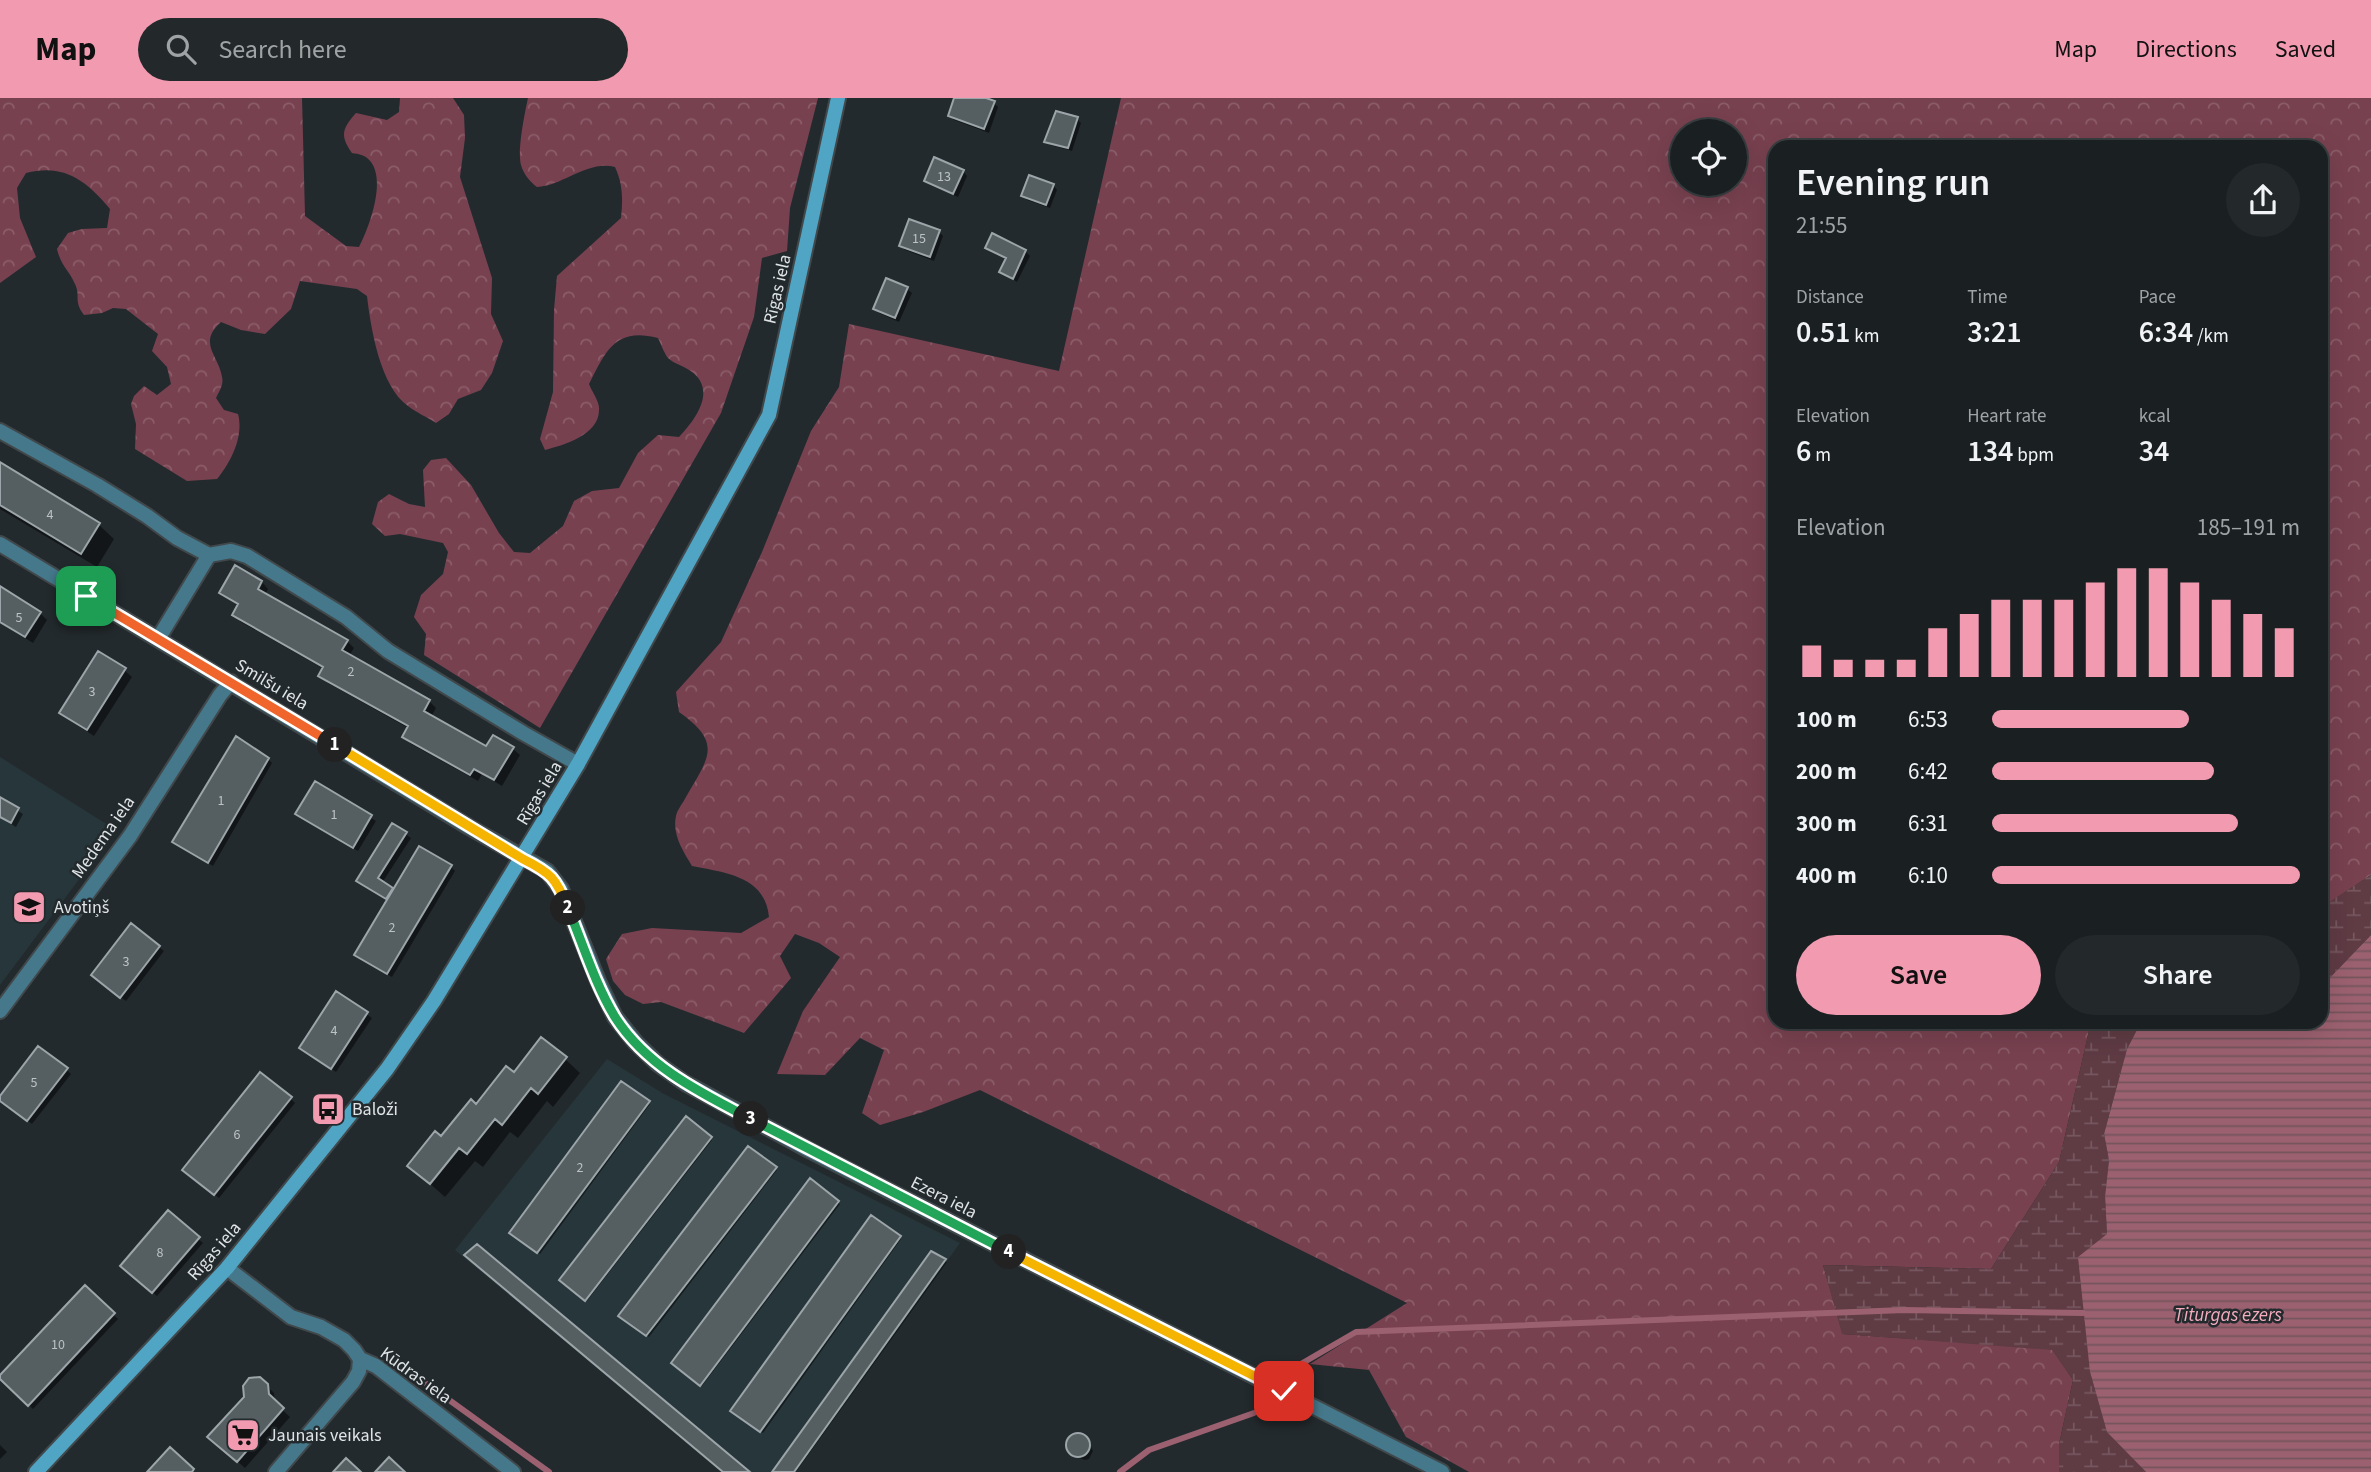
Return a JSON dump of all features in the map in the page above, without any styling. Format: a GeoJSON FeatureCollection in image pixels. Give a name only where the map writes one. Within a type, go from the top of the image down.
{"type":"FeatureCollection","features":[{"type":"Feature","properties":{"kind":"main road","name":"Rīgas iela"},"geometry":{"type":"LineString","coordinates":[[36,1472],[227,1268],[411,1035],[523,859],[769,415],[838,98]]}},
{"type":"Feature","properties":{"kind":"street"},"geometry":{"type":"LineString","coordinates":[[0,430],[97,485],[177,538],[209,555],[231,551],[247,556],[346,617],[388,651],[578,764]]}},
{"type":"Feature","properties":{"kind":"street","name":"Smilšu iela"},"geometry":{"type":"LineString","coordinates":[[0,544],[523,859]]}},
{"type":"Feature","properties":{"kind":"street"},"geometry":{"type":"LineString","coordinates":[[158,639],[209,555]]}},
{"type":"Feature","properties":{"kind":"street","name":"Medema iela"},"geometry":{"type":"LineString","coordinates":[[0,1011],[130,836],[231,682]]}},
{"type":"Feature","properties":{"kind":"street","name":"Ezera iela"},"geometry":{"type":"LineString","coordinates":[[523,859],[547,871],[561,889],[615,1017],[658,1064],[685,1083],[809,1150],[1442,1472]]}},
{"type":"Feature","properties":{"kind":"street","name":"Kūdras iela"},"geometry":{"type":"LineString","coordinates":[[227,1268],[291,1317],[321,1327],[344,1340],[360,1359],[376,1366],[513,1472]]}},
{"type":"Feature","properties":{"kind":"street"},"geometry":{"type":"LineString","coordinates":[[276,1472],[354,1382],[360,1359]]}},
{"type":"Feature","properties":{"kind":"shaded area","name":"Avotiņš"},"geometry":{"type":"Polygon","coordinates":[[[0,757],[116,830],[0,985],[0,757]]]}},
{"type":"Feature","properties":{"kind":"shaded area"},"geometry":{"type":"Polygon","coordinates":[[[607,1059],[664,1094],[960,1243],[796,1472],[722,1472],[455,1250],[607,1059]]]}},
{"type":"Feature","properties":{"kind":"green space"},"geometry":{"type":"Polygon","coordinates":[[[0,98],[302,98],[305,216],[346,246],[359,247],[371,217],[377,181],[371,162],[362,155],[352,153],[345,141],[344,132],[348,123],[356,113],[387,120],[399,112],[400,98],[453,98],[464,115],[465,138],[460,177],[492,278],[491,314],[503,341],[492,373],[481,390],[458,399],[449,414],[436,423],[408,406],[390,385],[378,356],[367,296],[357,289],[300,281],[291,309],[265,334],[241,330],[221,322],[214,330],[210,343],[222,380],[216,398],[224,410],[238,414],[238,440],[227,465],[217,479],[187,481],[135,449],[136,424],[131,404],[134,396],[144,386],[157,395],[171,384],[167,367],[152,351],[158,334],[126,309],[113,308],[102,313],[84,315],[79,306],[75,284],[57,249],[68,233],[82,229],[107,228],[110,209],[93,190],[74,177],[52,170],[26,173],[17,188],[20,218],[36,257],[0,283],[0,98]]]}},
{"type":"Feature","properties":{"kind":"green space"},"geometry":{"type":"Polygon","coordinates":[[[528,98],[818,98],[790,208],[787,251],[762,258],[754,317],[721,413],[540,728],[424,655],[426,634],[414,617],[421,595],[443,574],[448,552],[443,543],[400,534],[385,536],[372,524],[378,502],[389,494],[409,504],[425,507],[423,470],[431,460],[446,458],[471,485],[499,533],[514,552],[530,553],[563,526],[574,501],[592,491],[619,488],[638,453],[658,435],[679,437],[697,414],[703,388],[689,370],[668,358],[658,338],[643,335],[622,339],[607,352],[589,384],[599,407],[593,426],[579,438],[545,450],[540,439],[553,392],[557,276],[621,218],[622,198],[615,167],[595,167],[547,186],[537,187],[532,183],[523,171],[520,159],[528,98]]]}},
{"type":"Feature","properties":{"kind":"green space"},"geometry":{"type":"Polygon","coordinates":[[[1121,98],[2371,98],[2371,875],[2328,903],[2328,140],[1768,140],[1768,1029],[2089,1029],[2059,1162],[1991,1269],[1823,1265],[1843,1334],[2052,1349],[2073,1380],[2059,1444],[2059,1472],[1469,1472],[1406,1437],[1369,1370],[1310,1364],[1407,1303],[980,1090],[880,1125],[862,1113],[884,1050],[860,1038],[825,1075],[777,1074],[803,1011],[840,957],[819,943],[795,934],[780,956],[791,978],[744,1033],[661,1002],[643,1004],[625,995],[613,981],[606,959],[622,934],[652,928],[741,933],[769,917],[766,903],[752,885],[730,874],[692,866],[679,842],[675,823],[677,814],[701,771],[708,751],[702,733],[679,712],[676,692],[721,642],[762,552],[811,431],[839,387],[849,324],[1059,371],[1121,98]]]}},
{"type":"Feature","properties":{"kind":"green space"},"geometry":{"type":"Polygon","coordinates":[[[2371,875],[2371,935],[2328,980],[2328,903],[2371,875]]]}},
{"type":"Feature","properties":{"kind":"green space"},"geometry":{"type":"Polygon","coordinates":[[[2089,1029],[2137,1029],[2127,1049],[2104,1134],[2109,1160],[2105,1196],[2107,1234],[2090,1372],[2107,1431],[2146,1472],[2059,1472],[2059,1444],[2073,1380],[2052,1350],[1842,1334],[1823,1265],[1991,1269],[2059,1162],[2089,1029]]]}},
{"type":"Feature","properties":{"kind":"water","name":"Titurgas ezers"},"geometry":{"type":"Polygon","coordinates":[[[2371,935],[2371,1472],[2146,1472],[2107,1432],[2090,1372],[2078,1257],[2107,1234],[2105,1196],[2109,1160],[2104,1134],[2127,1049],[2137,1029],[2328,1029],[2328,980],[2371,935]]]}},
{"type":"Feature","properties":{"kind":"building"},"geometry":{"type":"Polygon","coordinates":[[[954,98],[986,98],[995,101],[984,129],[948,116],[954,98]]]}},
{"type":"Feature","properties":{"kind":"building"},"geometry":{"type":"Polygon","coordinates":[[[1056,111],[1078,117],[1068,148],[1044,142],[1056,111]]]}},
{"type":"Feature","properties":{"kind":"building"},"geometry":{"type":"Polygon","coordinates":[[[934,157],[964,170],[953,194],[924,181],[934,157]]]}},
{"type":"Feature","properties":{"kind":"building"},"geometry":{"type":"Polygon","coordinates":[[[1029,175],[1054,184],[1046,205],[1021,196],[1029,175]]]}},
{"type":"Feature","properties":{"kind":"building"},"geometry":{"type":"Polygon","coordinates":[[[909,219],[940,230],[930,257],[899,246],[909,219]]]}},
{"type":"Feature","properties":{"kind":"building"},"geometry":{"type":"Polygon","coordinates":[[[992,233],[1026,250],[1013,279],[999,272],[1006,258],[985,248],[992,233]]]}},
{"type":"Feature","properties":{"kind":"building"},"geometry":{"type":"Polygon","coordinates":[[[886,278],[908,287],[895,318],[873,309],[886,278]]]}},
{"type":"Feature","properties":{"kind":"building"},"geometry":{"type":"Polygon","coordinates":[[[0,462],[100,523],[81,554],[0,505],[0,462]]]}},
{"type":"Feature","properties":{"kind":"building"},"geometry":{"type":"Polygon","coordinates":[[[235,565],[262,581],[258,589],[348,640],[342,650],[430,700],[424,711],[486,746],[493,735],[514,747],[494,780],[474,769],[470,775],[402,737],[408,726],[318,676],[323,667],[232,615],[238,604],[219,593],[235,565]]]}},
{"type":"Feature","properties":{"kind":"building"},"geometry":{"type":"Polygon","coordinates":[[[0,586],[41,612],[25,637],[0,622],[0,586]]]}},
{"type":"Feature","properties":{"kind":"building"},"geometry":{"type":"Polygon","coordinates":[[[98,651],[126,668],[87,730],[59,713],[98,651]]]}},
{"type":"Feature","properties":{"kind":"building"},"geometry":{"type":"Polygon","coordinates":[[[236,736],[269,758],[208,863],[172,842],[236,736]]]}},
{"type":"Feature","properties":{"kind":"building"},"geometry":{"type":"Polygon","coordinates":[[[315,781],[372,815],[353,848],[295,814],[315,781]]]}},
{"type":"Feature","properties":{"kind":"building"},"geometry":{"type":"Polygon","coordinates":[[[0,797],[19,808],[11,823],[0,817],[0,797]]]}},
{"type":"Feature","properties":{"kind":"building"},"geometry":{"type":"Polygon","coordinates":[[[392,823],[407,832],[378,878],[393,888],[386,899],[356,881],[392,823]]]}},
{"type":"Feature","properties":{"kind":"building"},"geometry":{"type":"Polygon","coordinates":[[[419,846],[452,865],[387,974],[354,955],[419,846]]]}},
{"type":"Feature","properties":{"kind":"building"},"geometry":{"type":"Polygon","coordinates":[[[131,923],[160,946],[120,998],[91,975],[131,923]]]}},
{"type":"Feature","properties":{"kind":"building"},"geometry":{"type":"Polygon","coordinates":[[[336,991],[368,1012],[331,1069],[299,1048],[336,991]]]}},
{"type":"Feature","properties":{"kind":"building"},"geometry":{"type":"Polygon","coordinates":[[[541,1037],[567,1057],[538,1094],[531,1088],[502,1125],[495,1119],[467,1154],[459,1148],[430,1184],[407,1166],[435,1131],[441,1136],[471,1099],[476,1104],[506,1066],[514,1072],[541,1037]]]}},
{"type":"Feature","properties":{"kind":"building"},"geometry":{"type":"Polygon","coordinates":[[[38,1046],[68,1068],[27,1121],[0,1101],[0,1096],[38,1046]]]}},
{"type":"Feature","properties":{"kind":"building"},"geometry":{"type":"Polygon","coordinates":[[[260,1072],[292,1097],[214,1195],[182,1170],[260,1072]]]}},
{"type":"Feature","properties":{"kind":"building"},"geometry":{"type":"Polygon","coordinates":[[[621,1081],[650,1101],[537,1253],[509,1233],[621,1081]]]}},
{"type":"Feature","properties":{"kind":"building"},"geometry":{"type":"Polygon","coordinates":[[[686,1116],[712,1137],[585,1301],[559,1280],[686,1116]]]}},
{"type":"Feature","properties":{"kind":"building"},"geometry":{"type":"Polygon","coordinates":[[[748,1146],[777,1167],[646,1336],[618,1316],[748,1146]]]}},
{"type":"Feature","properties":{"kind":"building"},"geometry":{"type":"Polygon","coordinates":[[[810,1178],[839,1201],[700,1386],[671,1363],[810,1178]]]}},
{"type":"Feature","properties":{"kind":"building"},"geometry":{"type":"Polygon","coordinates":[[[168,1210],[200,1237],[152,1293],[120,1266],[168,1210]]]}},
{"type":"Feature","properties":{"kind":"building"},"geometry":{"type":"Polygon","coordinates":[[[871,1215],[901,1236],[760,1432],[730,1411],[871,1215]]]}},
{"type":"Feature","properties":{"kind":"building"},"geometry":{"type":"Polygon","coordinates":[[[477,1244],[750,1472],[723,1472],[464,1255],[477,1244]]]}},
{"type":"Feature","properties":{"kind":"building"},"geometry":{"type":"Polygon","coordinates":[[[931,1251],[946,1259],[794,1472],[772,1472],[931,1251]]]}},
{"type":"Feature","properties":{"kind":"building"},"geometry":{"type":"Polygon","coordinates":[[[85,1285],[115,1313],[28,1406],[0,1379],[0,1375],[85,1285]]]}},
{"type":"Feature","properties":{"kind":"building"},"geometry":{"type":"Polygon","coordinates":[[[260,1377],[268,1384],[269,1394],[284,1408],[237,1462],[207,1437],[244,1397],[243,1386],[249,1378],[260,1377]]]}},
{"type":"Feature","properties":{"kind":"building"},"geometry":{"type":"Polygon","coordinates":[[[1078,1433],[1086,1437],[1090,1445],[1086,1453],[1078,1457],[1070,1453],[1066,1445],[1070,1437],[1078,1433]]]}},
{"type":"Feature","properties":{"kind":"building"},"geometry":{"type":"Polygon","coordinates":[[[170,1447],[194,1469],[192,1472],[147,1472],[170,1447]]]}},
{"type":"Feature","properties":{"kind":"building"},"geometry":{"type":"Polygon","coordinates":[[[389,1457],[405,1472],[375,1472],[389,1457]]]}},
{"type":"Feature","properties":{"kind":"building"},"geometry":{"type":"Polygon","coordinates":[[[346,1458],[361,1472],[333,1472],[346,1458]]]}},
{"type":"Feature","properties":{"kind":"waterway"},"geometry":{"type":"LineString","coordinates":[[1294,1368],[1356,1332],[1904,1310],[2083,1313]]}},
{"type":"Feature","properties":{"kind":"waterway"},"geometry":{"type":"LineString","coordinates":[[427,1384],[549,1472]]}},
{"type":"Feature","properties":{"kind":"waterway"},"geometry":{"type":"LineString","coordinates":[[1120,1472],[1149,1450],[1254,1413]]}},
{"type":"Feature","properties":{"kind":"place","name":"Avotiņš"},"geometry":{"type":"Point","coordinates":[29,907]}},
{"type":"Feature","properties":{"kind":"place","name":"Baloži"},"geometry":{"type":"Point","coordinates":[328,1109]}},
{"type":"Feature","properties":{"kind":"place","name":"Jaunais veikals"},"geometry":{"type":"Point","coordinates":[243,1435]}},
{"type":"Feature","properties":{"kind":"route"},"geometry":{"type":"LineString","coordinates":[[86,596],[469,827],[547,871],[561,889],[615,1017],[658,1064],[685,1083],[809,1150],[1284,1391]]}}]}
